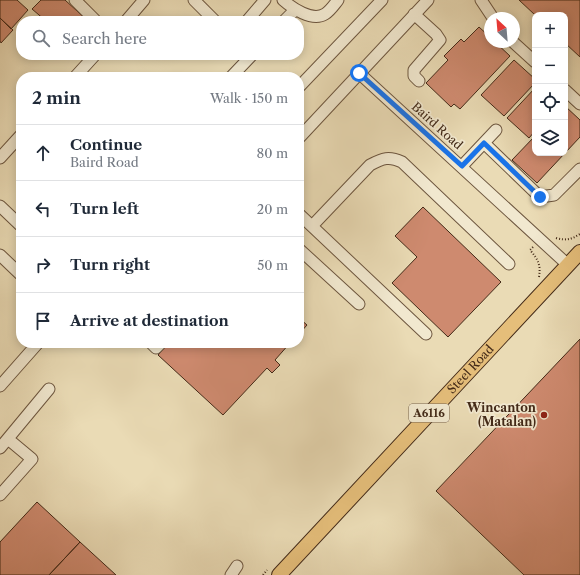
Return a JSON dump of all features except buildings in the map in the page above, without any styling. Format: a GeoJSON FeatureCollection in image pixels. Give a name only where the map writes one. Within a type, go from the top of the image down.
{"type":"FeatureCollection","features":[{"type":"Feature","properties":{"kind":"main road","name":"Steel Road"},"geometry":{"type":"LineString","coordinates":[[273,572],[580,252]]}},
{"type":"Feature","properties":{"kind":"street"},"geometry":{"type":"LineString","coordinates":[[75,0],[91,16]]}},
{"type":"Feature","properties":{"kind":"street"},"geometry":{"type":"LineString","coordinates":[[130,16],[144,0]]}},
{"type":"Feature","properties":{"kind":"street"},"geometry":{"type":"LineString","coordinates":[[194,0],[210,16]]}},
{"type":"Feature","properties":{"kind":"street"},"geometry":{"type":"LineString","coordinates":[[252,16],[266,0]]}},
{"type":"Feature","properties":{"kind":"street"},"geometry":{"type":"LineString","coordinates":[[283,0],[301,13],[320,16],[327,12],[338,0]]}},
{"type":"Feature","properties":{"kind":"street"},"geometry":{"type":"LineString","coordinates":[[304,82],[382,0]]}},
{"type":"Feature","properties":{"kind":"street"},"geometry":{"type":"LineString","coordinates":[[304,133],[428,0]]}},
{"type":"Feature","properties":{"kind":"street"},"geometry":{"type":"LineString","coordinates":[[481,0],[489,12]]}},
{"type":"Feature","properties":{"kind":"street"},"geometry":{"type":"LineString","coordinates":[[289,16],[295,10]]}},
{"type":"Feature","properties":{"kind":"street"},"geometry":{"type":"LineString","coordinates":[[414,14],[436,34],[440,40],[414,70],[414,76],[419,81]]}},
{"type":"Feature","properties":{"kind":"street"},"geometry":{"type":"LineString","coordinates":[[520,48],[532,59]]}},
{"type":"Feature","properties":{"kind":"street"},"geometry":{"type":"LineString","coordinates":[[80,72],[90,60]]}},
{"type":"Feature","properties":{"kind":"street"},"geometry":{"type":"LineString","coordinates":[[236,72],[247,60]]}},
{"type":"Feature","properties":{"kind":"street","name":"Baird Road"},"geometry":{"type":"LineString","coordinates":[[359,73],[568,265]]}},
{"type":"Feature","properties":{"kind":"street"},"geometry":{"type":"LineString","coordinates":[[568,93],[580,104]]}},
{"type":"Feature","properties":{"kind":"street"},"geometry":{"type":"LineString","coordinates":[[462,166],[496,130]]}},
{"type":"Feature","properties":{"kind":"street"},"geometry":{"type":"LineString","coordinates":[[0,158],[16,140]]}},
{"type":"Feature","properties":{"kind":"street"},"geometry":{"type":"LineString","coordinates":[[484,143],[540,197],[554,195],[580,169]]}},
{"type":"Feature","properties":{"kind":"street"},"geometry":{"type":"LineString","coordinates":[[312,226],[370,165],[381,159],[391,157],[402,162],[509,264]]}},
{"type":"Feature","properties":{"kind":"street"},"geometry":{"type":"LineString","coordinates":[[0,206],[16,221]]}},
{"type":"Feature","properties":{"kind":"street"},"geometry":{"type":"LineString","coordinates":[[304,219],[426,334]]}},
{"type":"Feature","properties":{"kind":"street"},"geometry":{"type":"LineString","coordinates":[[304,254],[359,304]]}},
{"type":"Feature","properties":{"kind":"street"},"geometry":{"type":"LineString","coordinates":[[0,255],[16,270]]}},
{"type":"Feature","properties":{"kind":"street"},"geometry":{"type":"LineString","coordinates":[[0,386],[34,348]]}},
{"type":"Feature","properties":{"kind":"street"},"geometry":{"type":"LineString","coordinates":[[0,448],[49,389]]}},
{"type":"Feature","properties":{"kind":"street"},"geometry":{"type":"LineString","coordinates":[[0,495],[32,459],[8,439]]}},
{"type":"Feature","properties":{"kind":"street"},"geometry":{"type":"LineString","coordinates":[[231,575],[237,566]]}},
{"type":"Feature","properties":{"kind":"path"},"geometry":{"type":"LineString","coordinates":[[535,283],[539,278],[540,268],[537,257],[530,250],[548,233],[564,240],[574,238],[580,234]]}},
{"type":"Feature","properties":{"kind":"path"},"geometry":{"type":"LineString","coordinates":[[262,575],[273,572]]}},
{"type":"Feature","properties":{"kind":"place","name":"Wincanton (Matalan)"},"geometry":{"type":"Point","coordinates":[544,415]}},
{"type":"Feature","properties":{"kind":"route"},"geometry":{"type":"LineString","coordinates":[[359,73],[462,166],[484,143],[540,197]]}}]}
